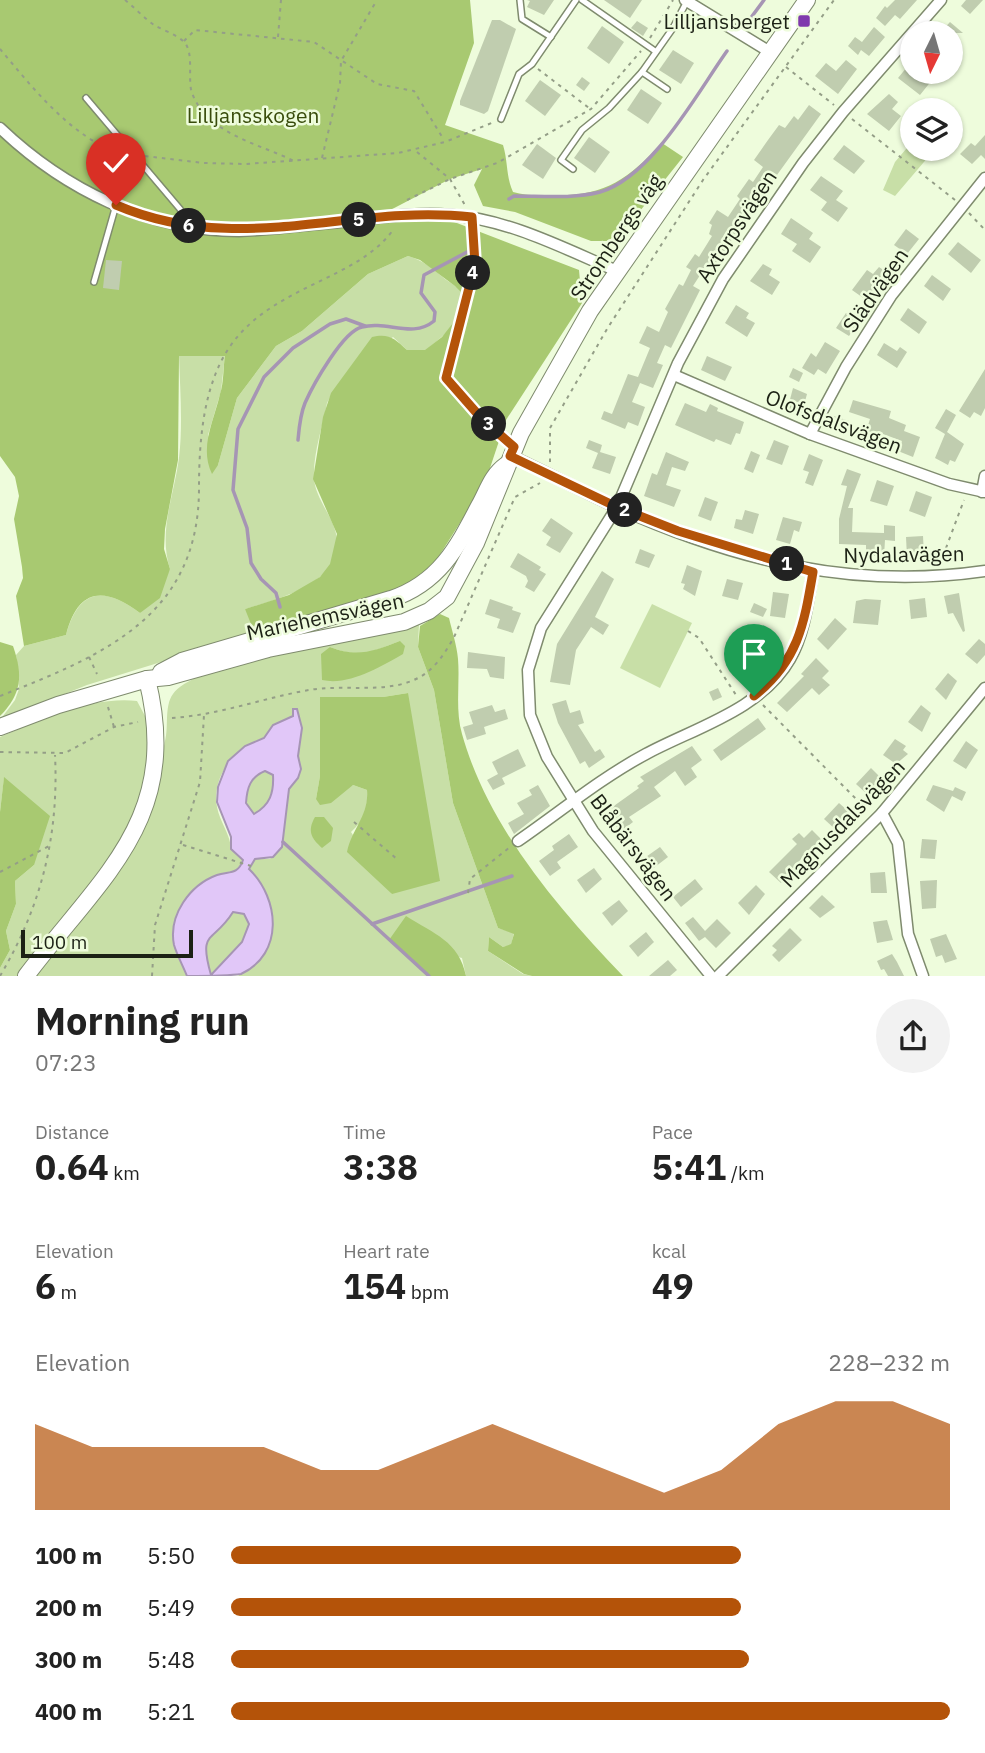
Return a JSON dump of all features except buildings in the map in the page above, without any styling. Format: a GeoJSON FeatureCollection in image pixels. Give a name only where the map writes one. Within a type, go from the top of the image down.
{"type":"FeatureCollection","features":[{"type":"Feature","properties":{"kind":"street","name":"Strombergs väg"},"geometry":{"type":"LineString","coordinates":[[510,456],[563,356],[617,271],[807,0]]}},
{"type":"Feature","properties":{"kind":"street","name":"Axtorpsvägen"},"geometry":{"type":"LineString","coordinates":[[617,507],[674,375],[723,279],[785,186],[843,112],[941,0]]}},
{"type":"Feature","properties":{"kind":"street"},"geometry":{"type":"LineString","coordinates":[[686,1],[771,52]]}},
{"type":"Feature","properties":{"kind":"street"},"geometry":{"type":"LineString","coordinates":[[0,128],[58,176],[116,205],[187,226],[255,230],[430,213],[472,217],[531,234],[617,271]]}},
{"type":"Feature","properties":{"kind":"street","name":"Slädvägen"},"geometry":{"type":"LineString","coordinates":[[810,433],[846,367],[891,296],[985,178]]}},
{"type":"Feature","properties":{"kind":"street","name":"Olofsdalsvägen"},"geometry":{"type":"LineString","coordinates":[[674,375],[810,433],[949,484],[984,492]]}},
{"type":"Feature","properties":{"kind":"street","name":"Nydalavägen"},"geometry":{"type":"LineString","coordinates":[[510,456],[617,507],[700,539],[813,572],[866,578],[985,570]]}},
{"type":"Feature","properties":{"kind":"street","name":"Mariehemsvägen"},"geometry":{"type":"LineString","coordinates":[[147,679],[182,661],[391,599],[422,585],[432,578],[453,551],[494,474],[510,456]]}},
{"type":"Feature","properties":{"kind":"street","name":"Mariehemsvägen"},"geometry":{"type":"LineString","coordinates":[[0,727],[58,705],[147,679],[168,677],[268,649],[364,632],[429,611],[455,586],[505,477],[510,456]]}},
{"type":"Feature","properties":{"kind":"street"},"geometry":{"type":"LineString","coordinates":[[984,492],[985,476]]}},
{"type":"Feature","properties":{"kind":"street","name":"Blåbärsvägen"},"geometry":{"type":"LineString","coordinates":[[617,507],[541,628],[528,670],[530,715],[538,737],[593,831],[711,976]]}},
{"type":"Feature","properties":{"kind":"street"},"geometry":{"type":"LineString","coordinates":[[518,841],[644,755],[743,705],[783,670],[791,658],[806,614],[813,572]]}},
{"type":"Feature","properties":{"kind":"street"},"geometry":{"type":"LineString","coordinates":[[26,976],[120,861],[143,814],[156,768],[156,727],[147,679]]}},
{"type":"Feature","properties":{"kind":"street","name":"Magnusdalsvägen"},"geometry":{"type":"LineString","coordinates":[[718,976],[879,816],[985,688]]}},
{"type":"Feature","properties":{"kind":"street"},"geometry":{"type":"LineString","coordinates":[[879,816],[896,835],[900,850],[906,927],[923,976]]}},
{"type":"Feature","properties":{"kind":"lane"},"geometry":{"type":"LineString","coordinates":[[520,0],[522,19],[551,37]]}},
{"type":"Feature","properties":{"kind":"lane"},"geometry":{"type":"LineString","coordinates":[[501,119],[519,74],[532,64],[576,0]]}},
{"type":"Feature","properties":{"kind":"lane"},"geometry":{"type":"LineString","coordinates":[[582,0],[656,51]]}},
{"type":"Feature","properties":{"kind":"lane"},"geometry":{"type":"LineString","coordinates":[[573,169],[561,160],[582,130],[642,72],[686,1]]}},
{"type":"Feature","properties":{"kind":"lane"},"geometry":{"type":"LineString","coordinates":[[642,72],[667,89]]}},
{"type":"Feature","properties":{"kind":"lane"},"geometry":{"type":"LineString","coordinates":[[86,98],[180,209],[187,226]]}},
{"type":"Feature","properties":{"kind":"lane"},"geometry":{"type":"LineString","coordinates":[[94,282],[116,205]]}},
{"type":"Feature","properties":{"kind":"path"},"geometry":{"type":"LineString","coordinates":[[125,0],[150,22],[184,41],[189,53],[193,94],[200,108],[226,130],[259,149],[295,161]]}},
{"type":"Feature","properties":{"kind":"path"},"geometry":{"type":"LineString","coordinates":[[278,37],[281,0]]}},
{"type":"Feature","properties":{"kind":"path"},"geometry":{"type":"LineString","coordinates":[[321,160],[340,83],[341,61],[377,0]]}},
{"type":"Feature","properties":{"kind":"path"},"geometry":{"type":"LineString","coordinates":[[407,200],[450,179],[497,163],[591,109],[646,45],[673,0]]}},
{"type":"Feature","properties":{"kind":"path"},"geometry":{"type":"LineString","coordinates":[[184,41],[195,30],[314,42],[377,84],[414,91],[445,142]]}},
{"type":"Feature","properties":{"kind":"path"},"geometry":{"type":"LineString","coordinates":[[0,49],[35,90],[74,129],[103,148],[135,155],[203,163],[321,160],[416,151],[501,119]]}},
{"type":"Feature","properties":{"kind":"path"},"geometry":{"type":"LineString","coordinates":[[532,64],[591,109],[597,118]]}},
{"type":"Feature","properties":{"kind":"path"},"geometry":{"type":"LineString","coordinates":[[786,66],[961,205],[985,230]]}},
{"type":"Feature","properties":{"kind":"path"},"geometry":{"type":"LineString","coordinates":[[416,151],[450,179],[472,217],[475,264],[446,378],[510,456]]}},
{"type":"Feature","properties":{"kind":"path"},"geometry":{"type":"LineString","coordinates":[[0,696],[89,656],[143,623],[181,577],[197,526],[202,429],[214,382],[231,346],[266,310],[367,256],[393,230]]}},
{"type":"Feature","properties":{"kind":"path"},"geometry":{"type":"LineString","coordinates":[[940,575],[940,563],[967,488]]}},
{"type":"Feature","properties":{"kind":"path"},"geometry":{"type":"LineString","coordinates":[[688,631],[699,638],[743,705]]}},
{"type":"Feature","properties":{"kind":"path"},"geometry":{"type":"LineString","coordinates":[[89,656],[97,674]]}},
{"type":"Feature","properties":{"kind":"path"},"geometry":{"type":"LineString","coordinates":[[754,696],[879,816]]}},
{"type":"Feature","properties":{"kind":"path"},"geometry":{"type":"LineString","coordinates":[[107,706],[114,727]]}},
{"type":"Feature","properties":{"kind":"path"},"geometry":{"type":"LineString","coordinates":[[152,976],[155,925],[200,782],[204,714]]}},
{"type":"Feature","properties":{"kind":"path"},"geometry":{"type":"LineString","coordinates":[[0,752],[55,755],[76,748],[114,727],[138,722]]}},
{"type":"Feature","properties":{"kind":"path"},"geometry":{"type":"LineString","coordinates":[[0,976],[30,917],[43,884],[52,844],[55,755]]}},
{"type":"Feature","properties":{"kind":"path"},"geometry":{"type":"LineString","coordinates":[[354,822],[398,860]]}},
{"type":"Feature","properties":{"kind":"path"},"geometry":{"type":"LineString","coordinates":[[468,891],[470,879],[480,868],[518,841]]}},
{"type":"Feature","properties":{"kind":"path"},"geometry":{"type":"LineString","coordinates":[[0,872],[52,844]]}},
{"type":"Feature","properties":{"kind":"path"},"geometry":{"type":"LineString","coordinates":[[182,845],[251,866]]}},
{"type":"Feature","properties":{"kind":"green space","name":"Lilljansskogen"},"geometry":{"type":"Polygon","coordinates":[[[0,0],[470,0],[474,43],[445,125],[503,145],[513,192],[569,195],[600,189],[625,177],[662,143],[683,157],[632,221],[608,241],[591,241],[515,212],[483,206],[474,185],[482,169],[450,179],[375,218],[431,213],[579,270],[582,303],[506,420],[490,468],[475,499],[434,564],[407,587],[261,631],[251,624],[245,609],[289,595],[320,577],[330,564],[337,534],[313,479],[323,417],[331,393],[372,337],[391,338],[407,350],[425,350],[442,337],[460,314],[464,301],[462,293],[420,260],[408,256],[368,274],[302,331],[276,346],[237,398],[218,465],[212,474],[208,464],[207,444],[221,389],[225,356],[179,356],[178,460],[165,529],[164,549],[170,569],[160,598],[140,613],[115,598],[94,596],[85,600],[78,608],[66,635],[24,646],[16,596],[23,578],[14,519],[19,496],[15,477],[0,456],[0,0]]]}},
{"type":"Feature","properties":{"kind":"green space"},"geometry":{"type":"Polygon","coordinates":[[[900,156],[900,161],[925,161],[895,196],[883,190],[900,156]]]}},
{"type":"Feature","properties":{"kind":"green space"},"geometry":{"type":"Polygon","coordinates":[[[408,256],[428,265],[459,289],[464,301],[463,309],[446,333],[426,350],[407,350],[393,337],[340,383],[327,403],[314,477],[335,530],[337,548],[323,575],[293,593],[245,609],[261,631],[87,685],[0,720],[15,700],[19,689],[16,655],[24,646],[66,635],[78,608],[94,596],[115,598],[140,613],[170,569],[166,527],[180,445],[179,356],[225,355],[221,391],[208,435],[218,465],[237,398],[276,346],[302,331],[368,274],[408,256]]]}},
{"type":"Feature","properties":{"kind":"green space"},"geometry":{"type":"Polygon","coordinates":[[[652,604],[692,623],[660,688],[620,668],[652,604]]]}},
{"type":"Feature","properties":{"kind":"green space"},"geometry":{"type":"Polygon","coordinates":[[[440,614],[449,618],[457,649],[462,734],[489,801],[507,834],[550,894],[623,976],[532,976],[524,974],[488,951],[489,937],[503,947],[511,944],[514,934],[498,928],[453,803],[434,690],[418,647],[420,626],[440,614]]]}},
{"type":"Feature","properties":{"kind":"green space"},"geometry":{"type":"Polygon","coordinates":[[[419,624],[418,647],[434,690],[453,803],[498,928],[514,933],[511,945],[503,947],[489,937],[488,951],[523,974],[532,976],[466,976],[462,958],[389,940],[429,976],[238,976],[263,957],[270,902],[249,869],[255,859],[270,859],[282,847],[289,789],[301,769],[298,756],[302,728],[297,710],[264,738],[244,748],[222,774],[216,796],[217,807],[231,849],[243,860],[238,869],[218,875],[191,895],[177,915],[175,937],[187,976],[0,976],[0,968],[10,950],[6,931],[16,904],[15,881],[34,865],[4,778],[0,812],[0,737],[85,706],[120,700],[137,701],[145,716],[156,766],[166,735],[170,699],[189,681],[249,661],[419,624]],[[400,641],[365,653],[350,653],[330,647],[323,680],[400,641]],[[408,693],[383,697],[321,697],[320,776],[316,799],[353,785],[367,790],[365,813],[351,832],[392,894],[408,693]]]}},
{"type":"Feature","properties":{"kind":"green space"},"geometry":{"type":"Polygon","coordinates":[[[400,641],[405,646],[403,654],[374,670],[343,680],[322,680],[321,654],[330,647],[357,653],[400,641]]]}},
{"type":"Feature","properties":{"kind":"green space"},"geometry":{"type":"Polygon","coordinates":[[[0,642],[13,646],[19,684],[13,700],[0,716],[0,642]]]}},
{"type":"Feature","properties":{"kind":"green space"},"geometry":{"type":"Polygon","coordinates":[[[408,693],[440,881],[392,894],[347,852],[363,815],[367,790],[353,785],[331,803],[320,805],[316,799],[320,776],[320,697],[383,697],[408,693]]]}},
{"type":"Feature","properties":{"kind":"green space"},"geometry":{"type":"Polygon","coordinates":[[[265,771],[273,775],[272,793],[264,807],[254,815],[246,803],[247,793],[253,780],[265,771]]]}},
{"type":"Feature","properties":{"kind":"green space"},"geometry":{"type":"Polygon","coordinates":[[[4,777],[50,816],[34,865],[15,881],[16,904],[6,931],[10,950],[0,968],[0,812],[4,777]]]}},
{"type":"Feature","properties":{"kind":"green space"},"geometry":{"type":"Polygon","coordinates":[[[315,817],[324,817],[333,828],[331,841],[322,848],[311,834],[315,817]]]}},
{"type":"Feature","properties":{"kind":"green space"},"geometry":{"type":"Polygon","coordinates":[[[233,912],[245,914],[249,924],[242,942],[211,976],[207,943],[233,912]]]}},
{"type":"Feature","properties":{"kind":"green space"},"geometry":{"type":"Polygon","coordinates":[[[406,916],[451,946],[463,964],[466,976],[429,976],[389,940],[406,916]]]}},
{"type":"Feature","properties":{"kind":"shaded area"},"geometry":{"type":"Polygon","coordinates":[[[293,709],[297,709],[302,728],[298,756],[301,769],[289,789],[282,847],[273,857],[255,859],[249,869],[267,895],[273,925],[271,940],[255,965],[241,974],[187,976],[174,945],[174,923],[178,912],[183,902],[198,886],[217,875],[233,872],[243,860],[231,849],[231,837],[217,802],[218,787],[228,761],[245,746],[264,738],[273,725],[293,716],[293,709]],[[265,771],[253,780],[247,793],[246,803],[254,814],[264,807],[272,793],[273,775],[265,771]],[[233,912],[207,943],[207,960],[211,975],[242,942],[249,924],[244,914],[233,912]]]}},
{"type":"Feature","properties":{"kind":"waterway"},"geometry":{"type":"LineString","coordinates":[[747,23],[764,0]]}},
{"type":"Feature","properties":{"kind":"waterway"},"geometry":{"type":"LineString","coordinates":[[509,199],[514,196],[579,196],[600,192],[619,183],[638,170],[672,132],[727,51]]}},
{"type":"Feature","properties":{"kind":"waterway"},"geometry":{"type":"LineString","coordinates":[[298,440],[305,403],[322,372],[346,338],[354,331],[371,325],[417,329],[434,321],[435,312],[421,293],[424,275],[469,251]]}},
{"type":"Feature","properties":{"kind":"waterway"},"geometry":{"type":"LineString","coordinates":[[280,607],[276,593],[261,579],[251,563],[247,528],[233,490],[238,429],[264,377],[293,348],[330,324],[346,319],[365,326]]}},
{"type":"Feature","properties":{"kind":"waterway"},"geometry":{"type":"LineString","coordinates":[[283,842],[429,976]]}},
{"type":"Feature","properties":{"kind":"waterway"},"geometry":{"type":"LineString","coordinates":[[372,924],[512,876]]}},
{"type":"Feature","properties":{"kind":"place","name":"Lilljansberget"},"geometry":{"type":"Point","coordinates":[804,21]}},
{"type":"Feature","properties":{"kind":"route"},"geometry":{"type":"LineString","coordinates":[[116,205],[163,221],[237,231],[430,213],[472,217],[475,264],[446,378],[482,419],[514,447],[510,456],[617,507],[678,531],[813,572],[806,614],[791,658],[783,670],[754,696]]}}]}
